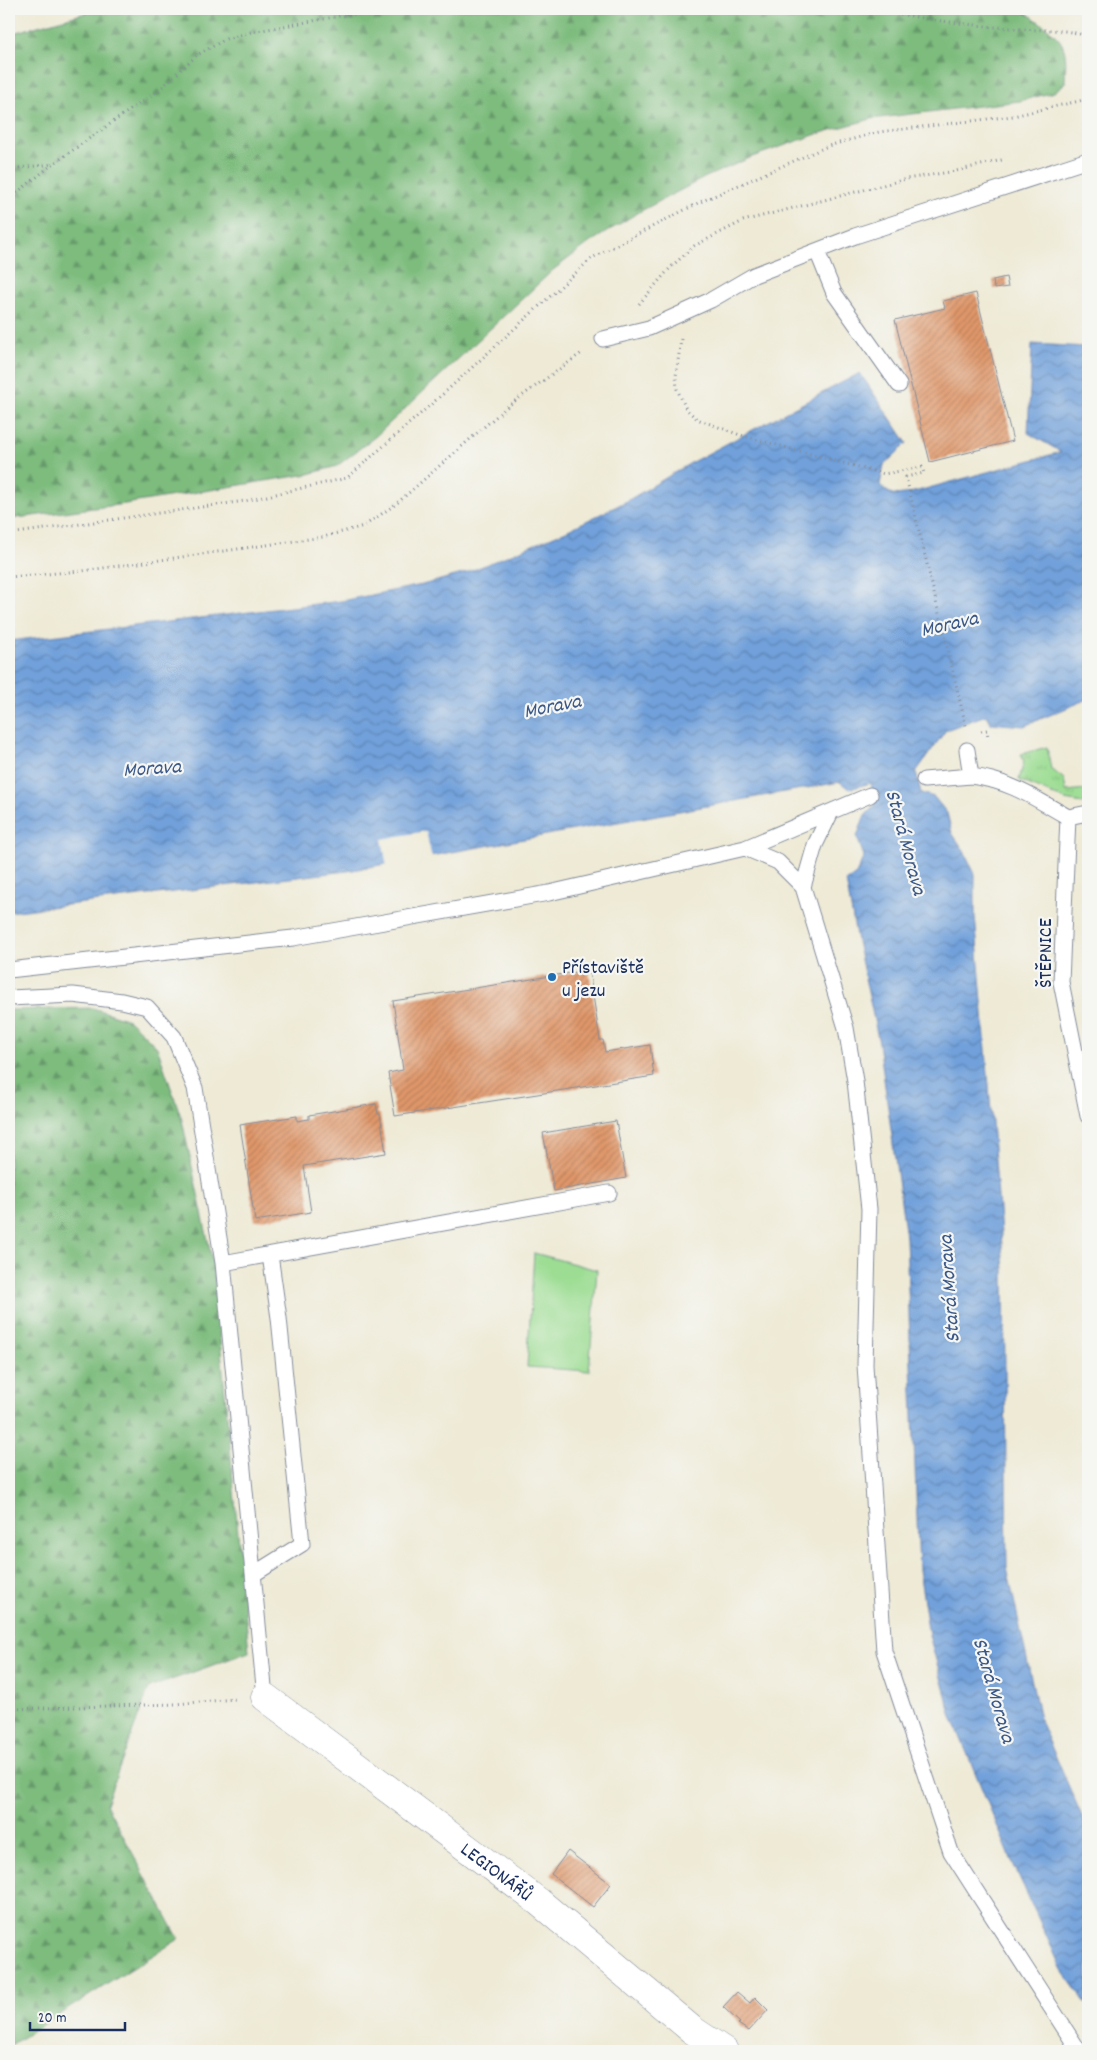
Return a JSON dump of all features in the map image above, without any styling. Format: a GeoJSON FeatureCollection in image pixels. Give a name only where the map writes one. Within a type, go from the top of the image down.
{"type":"FeatureCollection","features":[{"type":"Feature","properties":{"kind":"street","name":"LEGIONÁŘŮ"},"geometry":{"type":"LineString","coordinates":[[265,1697],[539,1902],[691,2029],[724,2051]]}},
{"type":"Feature","properties":{"kind":"lane"},"geometry":{"type":"LineString","coordinates":[[603,340],[649,328],[685,312],[754,275],[855,236],[1088,160]]}},
{"type":"Feature","properties":{"kind":"lane"},"geometry":{"type":"LineString","coordinates":[[817,251],[834,293],[899,385]]}},
{"type":"Feature","properties":{"kind":"lane"},"geometry":{"type":"LineString","coordinates":[[967,750],[971,776]]}},
{"type":"Feature","properties":{"kind":"lane"},"geometry":{"type":"LineString","coordinates":[[924,780],[971,776],[990,778],[1010,784],[1068,817],[1088,813]]}},
{"type":"Feature","properties":{"kind":"lane"},"geometry":{"type":"LineString","coordinates":[[9,970],[303,936],[549,893],[745,848],[870,796]]}},
{"type":"Feature","properties":{"kind":"lane"},"geometry":{"type":"LineString","coordinates":[[803,887],[815,845],[831,812]]}},
{"type":"Feature","properties":{"kind":"lane","name":"ŠTĚPNICE"},"geometry":{"type":"LineString","coordinates":[[1068,817],[1061,982],[1087,1100],[1088,1116]]}},
{"type":"Feature","properties":{"kind":"lane"},"geometry":{"type":"LineString","coordinates":[[745,848],[778,862],[803,887],[846,1028],[855,1081],[869,1209],[866,1365],[884,1651],[951,1852],[1078,2051]]}},
{"type":"Feature","properties":{"kind":"lane"},"geometry":{"type":"LineString","coordinates":[[9,998],[73,995],[122,1001],[147,1007],[174,1037],[195,1088],[223,1263],[265,1697]]}},
{"type":"Feature","properties":{"kind":"lane"},"geometry":{"type":"LineString","coordinates":[[223,1263],[609,1193]]}},
{"type":"Feature","properties":{"kind":"lane"},"geometry":{"type":"LineString","coordinates":[[254,1574],[302,1544],[279,1318],[270,1255]]}},
{"type":"Feature","properties":{"kind":"path"},"geometry":{"type":"LineString","coordinates":[[9,199],[53,164],[160,89],[197,55],[226,39],[251,32],[340,16],[417,9]]}},
{"type":"Feature","properties":{"kind":"path"},"geometry":{"type":"LineString","coordinates":[[876,9],[918,19],[1025,29],[1063,30],[1088,37]]}},
{"type":"Feature","properties":{"kind":"path"},"geometry":{"type":"LineString","coordinates":[[9,534],[245,501],[347,478],[444,394],[592,258],[698,203],[828,146],[879,132],[1013,116],[1088,99]]}},
{"type":"Feature","properties":{"kind":"path"},"geometry":{"type":"LineString","coordinates":[[9,577],[82,571],[322,538],[364,526],[396,504],[508,406],[603,340],[639,304],[671,267],[694,246],[743,222],[906,179],[956,171],[1008,159]]}},
{"type":"Feature","properties":{"kind":"path"},"geometry":{"type":"LineString","coordinates":[[9,169],[53,164]]}},
{"type":"Feature","properties":{"kind":"path"},"geometry":{"type":"LineString","coordinates":[[685,312],[676,376],[677,389],[686,409],[697,419],[740,434],[884,474],[922,467],[924,473],[906,477],[968,734]]}},
{"type":"Feature","properties":{"kind":"path"},"geometry":{"type":"LineString","coordinates":[[9,1709],[175,1704],[265,1697]]}},
{"type":"Feature","properties":{"kind":"green space"},"geometry":{"type":"Polygon","coordinates":[[[100,9],[1020,9],[1049,30],[1062,44],[1066,58],[1065,83],[1054,92],[1020,101],[871,119],[817,134],[752,157],[706,177],[639,212],[592,241],[553,270],[376,436],[337,466],[309,474],[125,504],[9,519],[9,34],[100,9]]]}},
{"type":"Feature","properties":{"kind":"green space"},"geometry":{"type":"Polygon","coordinates":[[[1047,747],[1051,769],[1064,779],[1066,791],[1088,789],[1088,804],[1065,800],[1019,780],[1024,762],[1021,754],[1047,747]]]}},
{"type":"Feature","properties":{"kind":"green space"},"geometry":{"type":"Polygon","coordinates":[[[93,1008],[129,1020],[157,1047],[182,1120],[213,1264],[249,1652],[149,1688],[106,1804],[179,1939],[9,2046],[9,1010],[93,1008]]]}},
{"type":"Feature","properties":{"kind":"green space"},"geometry":{"type":"Polygon","coordinates":[[[534,1253],[597,1270],[589,1371],[527,1367],[534,1253]]]}},
{"type":"Feature","properties":{"kind":"water"},"geometry":{"type":"Polygon","coordinates":[[[1032,344],[1088,347],[1088,699],[1024,726],[990,723],[986,715],[946,730],[916,772],[921,793],[934,797],[947,813],[952,833],[963,849],[975,874],[975,915],[1004,1270],[1007,1568],[1041,1723],[1088,1830],[1088,2006],[1061,1968],[1011,1859],[952,1717],[929,1635],[919,1570],[906,1238],[879,1043],[846,881],[856,874],[864,856],[857,837],[864,817],[875,805],[871,783],[849,789],[840,782],[347,871],[9,912],[9,641],[341,601],[422,585],[466,573],[566,531],[627,501],[694,461],[860,373],[907,443],[884,465],[880,485],[892,494],[899,495],[914,492],[1061,452],[1028,433],[1032,344]]]}},
{"type":"Feature","properties":{"kind":"pier"},"geometry":{"type":"Polygon","coordinates":[[[426,831],[432,859],[387,867],[382,839],[426,831]]]}},
{"type":"Feature","properties":{"kind":"building"},"geometry":{"type":"Polygon","coordinates":[[[1006,277],[1008,287],[994,289],[993,280],[1006,277]]]}},
{"type":"Feature","properties":{"kind":"building"},"geometry":{"type":"Polygon","coordinates":[[[976,293],[1013,441],[930,462],[895,320],[945,308],[943,301],[976,293]]]}},
{"type":"Feature","properties":{"kind":"building"},"geometry":{"type":"Polygon","coordinates":[[[589,970],[600,1040],[603,1040],[605,1052],[650,1045],[654,1076],[395,1116],[388,1073],[403,1070],[393,1001],[589,970]]]}},
{"type":"Feature","properties":{"kind":"building"},"geometry":{"type":"Polygon","coordinates":[[[376,1104],[378,1114],[380,1114],[386,1153],[304,1166],[311,1212],[255,1221],[240,1125],[297,1116],[297,1121],[309,1119],[309,1115],[376,1104]]]}},
{"type":"Feature","properties":{"kind":"building"},"geometry":{"type":"Polygon","coordinates":[[[616,1121],[626,1178],[554,1191],[543,1133],[616,1121]]]}},
{"type":"Feature","properties":{"kind":"building"},"geometry":{"type":"Polygon","coordinates":[[[568,1851],[611,1884],[593,1907],[551,1874],[568,1851]]]}},
{"type":"Feature","properties":{"kind":"building"},"geometry":{"type":"Polygon","coordinates":[[[737,1992],[750,2003],[755,1997],[768,2010],[749,2031],[738,2024],[740,2023],[723,2007],[737,1992]]]}},
{"type":"Feature","properties":{"kind":"place","name":"Přístaviště u jezu"},"geometry":{"type":"Point","coordinates":[552,977]}},
{"type":"Feature","properties":{"kind":"water label","name":"Morava"},"geometry":{"type":"Point","coordinates":[949,623]}},
{"type":"Feature","properties":{"kind":"water label","name":"Morava"},"geometry":{"type":"Point","coordinates":[552,705]}},
{"type":"Feature","properties":{"kind":"water label","name":"Morava"},"geometry":{"type":"Point","coordinates":[152,767]}},
{"type":"Feature","properties":{"kind":"water label","name":"Stará Morava"},"geometry":{"type":"Point","coordinates":[907,842]}},
{"type":"Feature","properties":{"kind":"water label","name":"Stará Morava"},"geometry":{"type":"Point","coordinates":[948,1289]}},
{"type":"Feature","properties":{"kind":"water label","name":"Stará Morava"},"geometry":{"type":"Point","coordinates":[995,1690]}}]}
